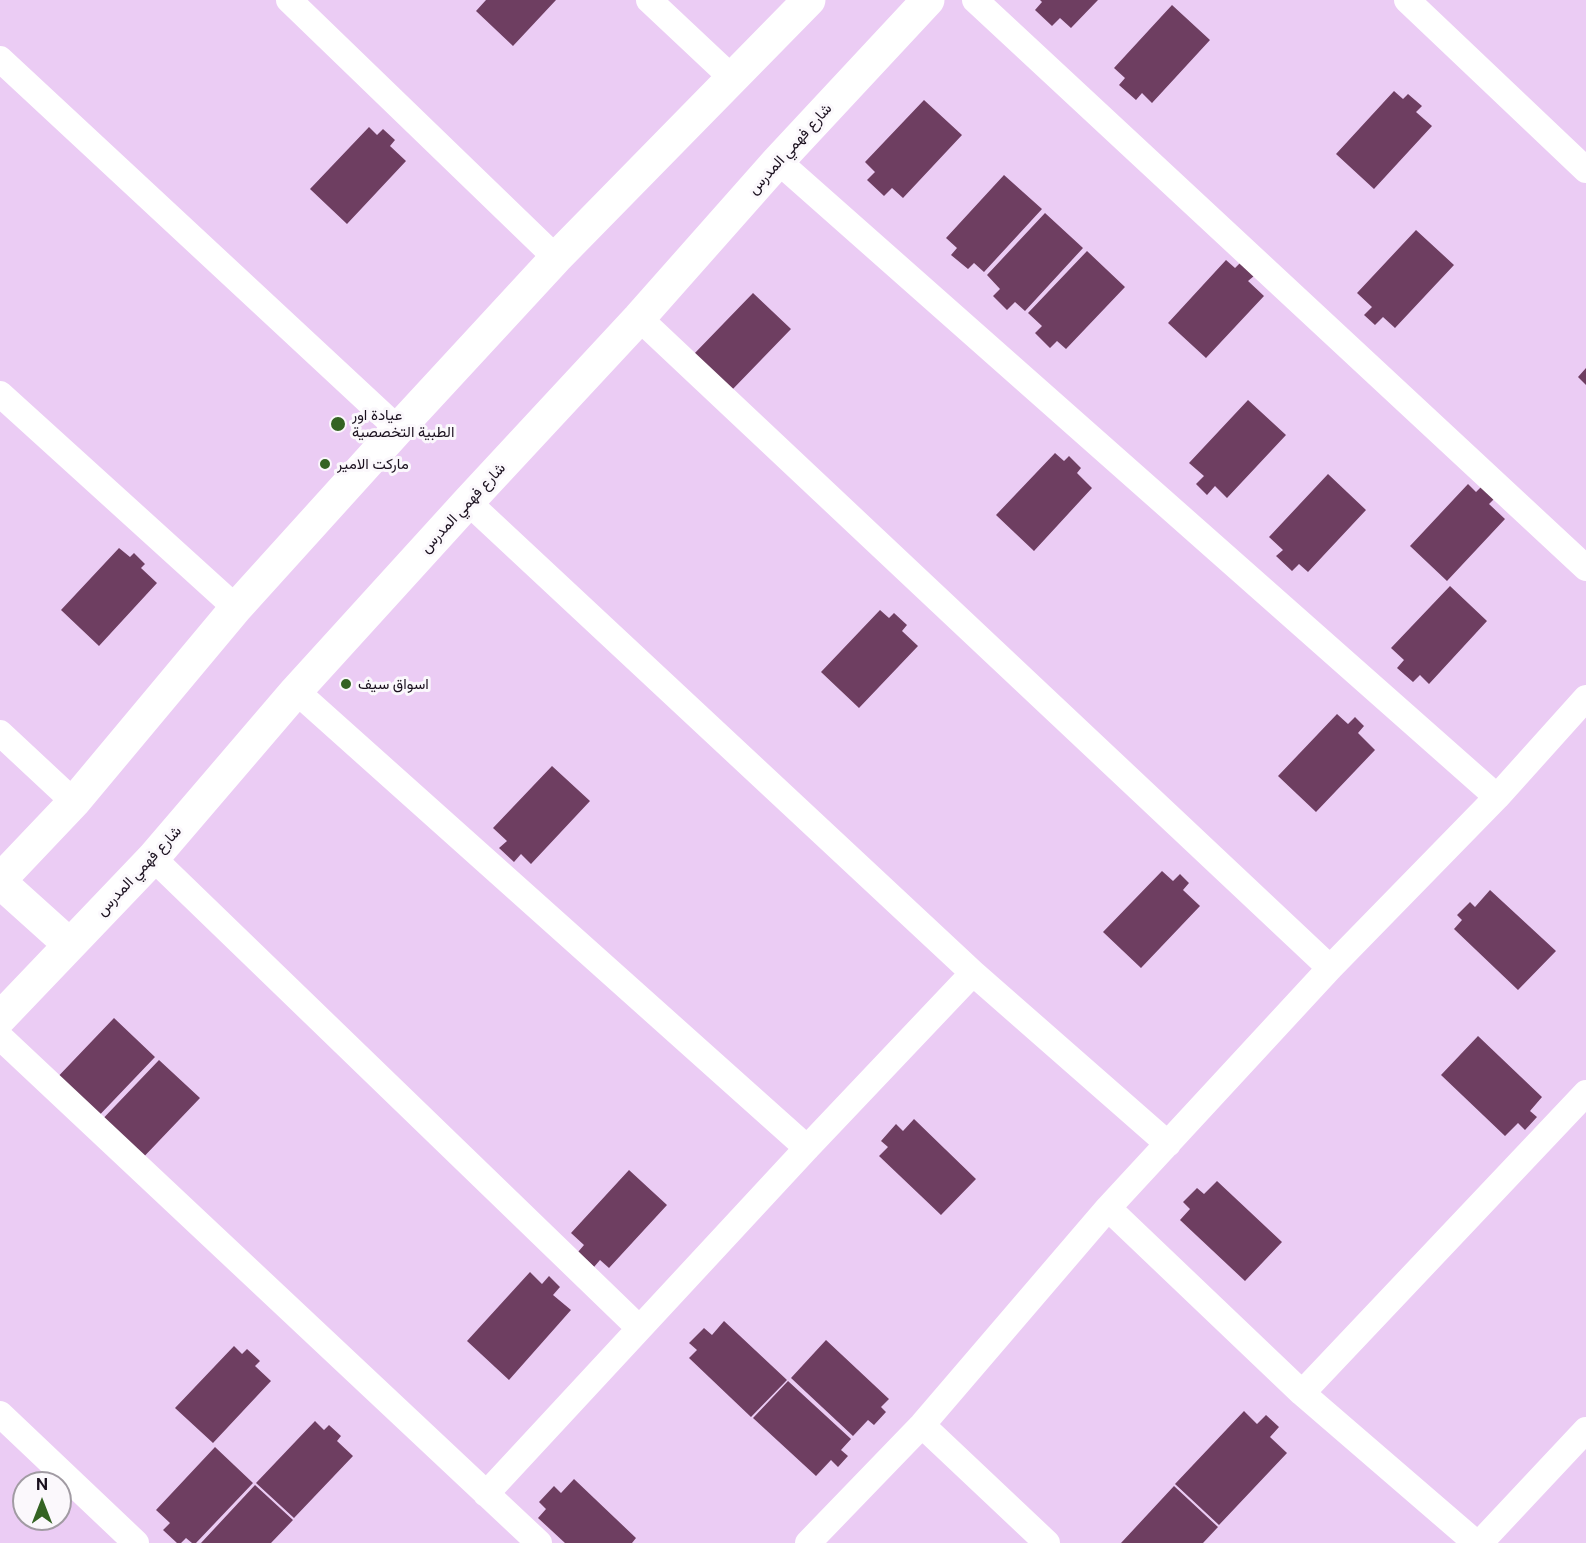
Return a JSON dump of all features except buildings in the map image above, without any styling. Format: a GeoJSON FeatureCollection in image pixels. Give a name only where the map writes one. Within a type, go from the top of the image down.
{"type":"FeatureCollection","features":[{"type":"Feature","properties":{"kind":"street"},"geometry":{"type":"LineString","coordinates":[[289,0],[556,258]]}},
{"type":"Feature","properties":{"kind":"street"},"geometry":{"type":"LineString","coordinates":[[649,0],[732,78]]}},
{"type":"Feature","properties":{"kind":"street"},"geometry":{"type":"LineString","coordinates":[[70,945],[0,881],[74,802],[236,608],[398,429],[556,258],[808,0]]}},
{"type":"Feature","properties":{"kind":"street","name":"شارع فهمي المدرس"},"geometry":{"type":"LineString","coordinates":[[0,1018],[153,858],[296,691],[639,318],[778,161],[928,0]]}},
{"type":"Feature","properties":{"kind":"street"},"geometry":{"type":"LineString","coordinates":[[975,0],[1586,568]]}},
{"type":"Feature","properties":{"kind":"street"},"geometry":{"type":"LineString","coordinates":[[1407,0],[1586,170]]}},
{"type":"Feature","properties":{"kind":"street"},"geometry":{"type":"LineString","coordinates":[[0,59],[398,429]]}},
{"type":"Feature","properties":{"kind":"street"},"geometry":{"type":"LineString","coordinates":[[778,161],[1497,797]]}},
{"type":"Feature","properties":{"kind":"street"},"geometry":{"type":"LineString","coordinates":[[639,318],[1330,968]]}},
{"type":"Feature","properties":{"kind":"street"},"geometry":{"type":"LineString","coordinates":[[0,394],[236,608]]}},
{"type":"Feature","properties":{"kind":"street"},"geometry":{"type":"LineString","coordinates":[[468,502],[973,973],[1168,1144]]}},
{"type":"Feature","properties":{"kind":"street"},"geometry":{"type":"LineString","coordinates":[[296,691],[807,1148]]}},
{"type":"Feature","properties":{"kind":"street"},"geometry":{"type":"LineString","coordinates":[[808,1543],[922,1425],[1108,1208],[1330,968],[1497,797],[1586,698]]}},
{"type":"Feature","properties":{"kind":"street"},"geometry":{"type":"LineString","coordinates":[[0,733],[74,802]]}},
{"type":"Feature","properties":{"kind":"street"},"geometry":{"type":"LineString","coordinates":[[153,858],[639,1328]]}},
{"type":"Feature","properties":{"kind":"street"},"geometry":{"type":"LineString","coordinates":[[486,1494],[973,973]]}},
{"type":"Feature","properties":{"kind":"street"},"geometry":{"type":"LineString","coordinates":[[0,1037],[539,1543]]}},
{"type":"Feature","properties":{"kind":"street"},"geometry":{"type":"LineString","coordinates":[[1302,1393],[1586,1093]]}},
{"type":"Feature","properties":{"kind":"street"},"geometry":{"type":"LineString","coordinates":[[1108,1208],[1302,1393],[1478,1543],[1586,1430]]}},
{"type":"Feature","properties":{"kind":"street"},"geometry":{"type":"LineString","coordinates":[[0,1414],[136,1543]]}},
{"type":"Feature","properties":{"kind":"street"},"geometry":{"type":"LineString","coordinates":[[922,1425],[1047,1543]]}},
{"type":"Feature","properties":{"kind":"place","name":"عيادة اور الطبية التخصصية"},"geometry":{"type":"Point","coordinates":[338,424]}},
{"type":"Feature","properties":{"kind":"place","name":"ماركت الامير"},"geometry":{"type":"Point","coordinates":[325,464]}},
{"type":"Feature","properties":{"kind":"place","name":"اسواق سيف"},"geometry":{"type":"Point","coordinates":[346,684]}}]}
